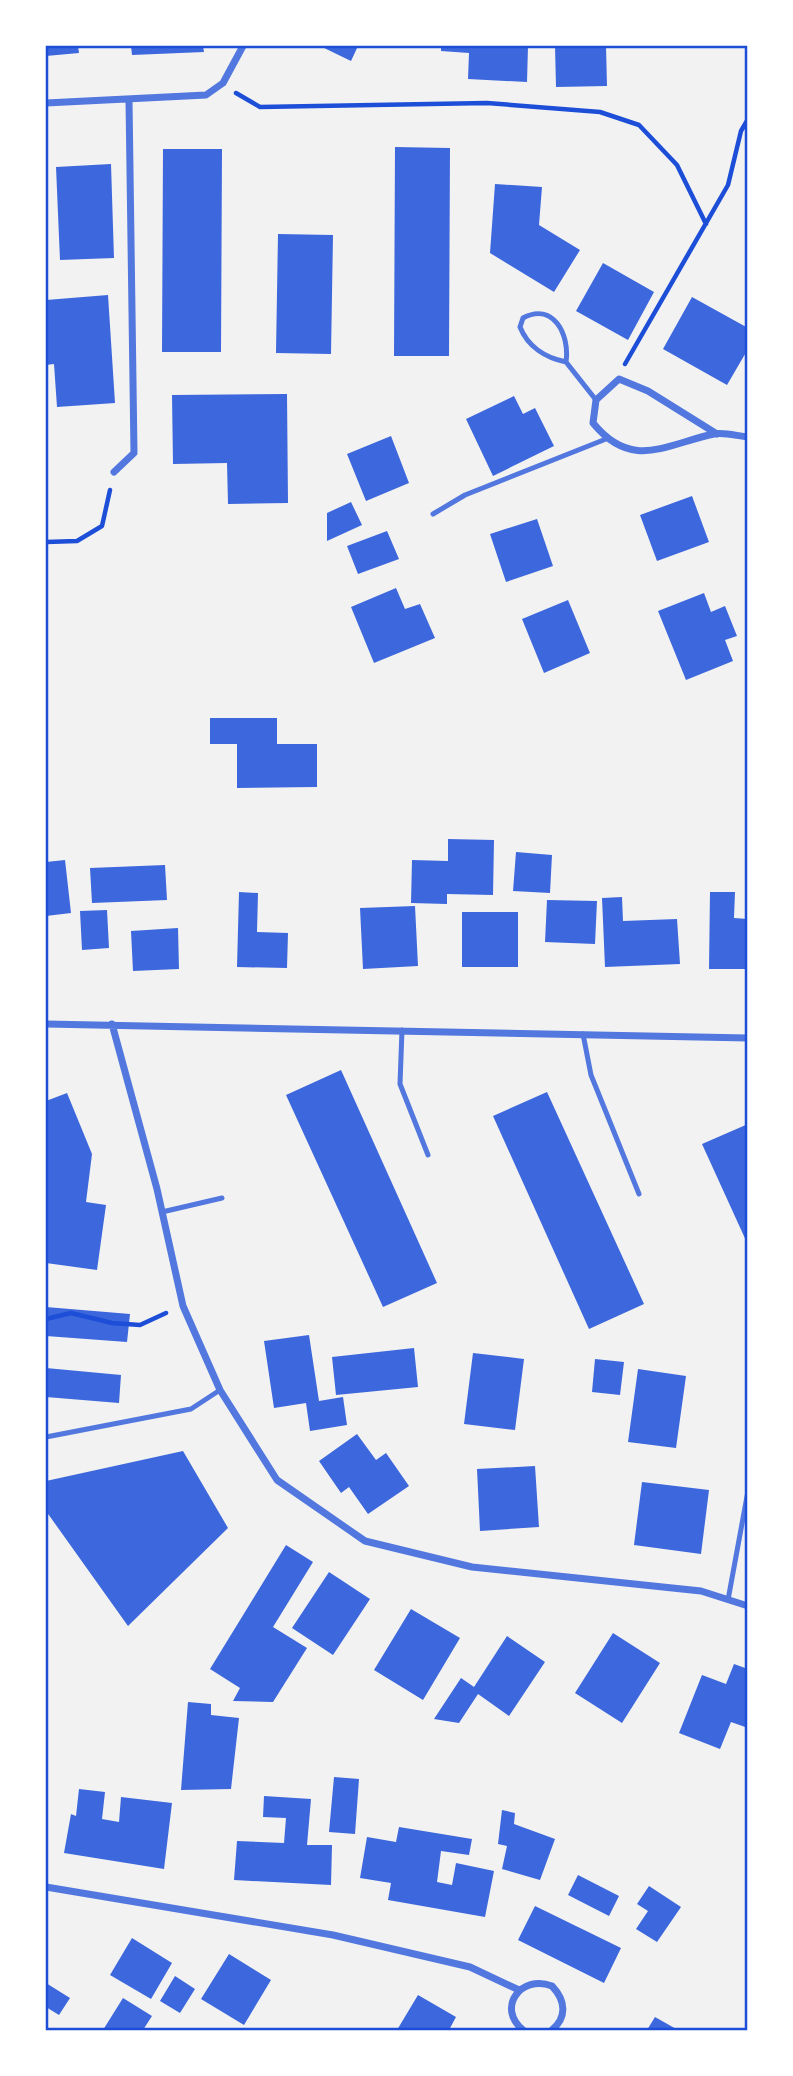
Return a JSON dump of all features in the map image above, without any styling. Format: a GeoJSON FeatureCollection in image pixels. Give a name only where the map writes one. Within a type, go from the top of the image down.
{"type":"FeatureCollection","features":[{"type":"Feature","properties":{"kind":"street"},"geometry":{"type":"LineString","coordinates":[[46,103],[206,95],[223,83],[243,46]]}},
{"type":"Feature","properties":{"kind":"street"},"geometry":{"type":"LineString","coordinates":[[114,472],[134,453],[129,100]]}},
{"type":"Feature","properties":{"kind":"street"},"geometry":{"type":"LineString","coordinates":[[717,434],[648,391],[619,379],[596,400],[593,423],[610,443],[651,453],[717,434],[747,437]]}},
{"type":"Feature","properties":{"kind":"street"},"geometry":{"type":"LineString","coordinates":[[46,1024],[747,1038]]}},
{"type":"Feature","properties":{"kind":"street"},"geometry":{"type":"LineString","coordinates":[[112,1024],[162,1212],[183,1306],[220,1390],[277,1480],[365,1541],[472,1567],[701,1591],[747,1606]]}},
{"type":"Feature","properties":{"kind":"street"},"geometry":{"type":"LineString","coordinates":[[46,1887],[333,1935],[470,1967],[519,1990]]}},
{"type":"Feature","properties":{"kind":"street"},"geometry":{"type":"LineString","coordinates":[[523,2031],[511,2013],[513,1997],[519,1990],[535,1982],[552,1986],[558,1993],[564,2010],[562,2018],[552,2031]]}},
{"type":"Feature","properties":{"kind":"lane"},"geometry":{"type":"LineString","coordinates":[[566,362],[568,346],[564,332],[548,314],[534,312],[523,318],[520,327],[530,343],[548,358],[566,362],[596,400]]}},
{"type":"Feature","properties":{"kind":"lane"},"geometry":{"type":"LineString","coordinates":[[433,514],[465,495],[606,439]]}},
{"type":"Feature","properties":{"kind":"lane"},"geometry":{"type":"LineString","coordinates":[[402,1030],[400,1084],[428,1155]]}},
{"type":"Feature","properties":{"kind":"lane"},"geometry":{"type":"LineString","coordinates":[[583,1034],[591,1075],[639,1194]]}},
{"type":"Feature","properties":{"kind":"lane"},"geometry":{"type":"LineString","coordinates":[[162,1212],[222,1198]]}},
{"type":"Feature","properties":{"kind":"lane"},"geometry":{"type":"LineString","coordinates":[[46,1437],[191,1409],[220,1390]]}},
{"type":"Feature","properties":{"kind":"lane"},"geometry":{"type":"LineString","coordinates":[[728,1600],[747,1490]]}},
{"type":"Feature","properties":{"kind":"path"},"geometry":{"type":"LineString","coordinates":[[223,83],[260,107],[487,103],[600,112],[639,125],[677,164],[706,224]]}},
{"type":"Feature","properties":{"kind":"path"},"geometry":{"type":"LineString","coordinates":[[619,379],[626,360],[728,185],[741,131],[747,119]]}},
{"type":"Feature","properties":{"kind":"path"},"geometry":{"type":"LineString","coordinates":[[46,542],[77,541],[102,526],[114,472]]}},
{"type":"Feature","properties":{"kind":"path"},"geometry":{"type":"LineString","coordinates":[[46,1319],[71,1313],[112,1323],[140,1325],[183,1306]]}},
{"type":"Feature","properties":{"kind":"building"},"geometry":{"type":"Polygon","coordinates":[[[46,46],[78,46],[79,53],[46,56],[46,46]]]}},
{"type":"Feature","properties":{"kind":"building"},"geometry":{"type":"Polygon","coordinates":[[[131,46],[203,46],[204,52],[132,55],[131,46]]]}},
{"type":"Feature","properties":{"kind":"building"},"geometry":{"type":"Polygon","coordinates":[[[320,46],[358,46],[351,61],[320,46]]]}},
{"type":"Feature","properties":{"kind":"building"},"geometry":{"type":"Polygon","coordinates":[[[441,46],[528,46],[527,82],[468,79],[469,53],[441,51],[441,46]]]}},
{"type":"Feature","properties":{"kind":"building"},"geometry":{"type":"Polygon","coordinates":[[[555,46],[606,46],[607,86],[556,87],[555,46]]]}},
{"type":"Feature","properties":{"kind":"building"},"geometry":{"type":"Polygon","coordinates":[[[395,147],[450,148],[449,356],[394,356],[395,147]]]}},
{"type":"Feature","properties":{"kind":"building"},"geometry":{"type":"Polygon","coordinates":[[[163,149],[222,149],[221,352],[162,352],[163,149]]]}},
{"type":"Feature","properties":{"kind":"building"},"geometry":{"type":"Polygon","coordinates":[[[111,164],[114,258],[60,260],[56,167],[111,164]]]}},
{"type":"Feature","properties":{"kind":"building"},"geometry":{"type":"Polygon","coordinates":[[[495,184],[542,187],[539,225],[580,250],[554,292],[490,253],[495,184]]]}},
{"type":"Feature","properties":{"kind":"building"},"geometry":{"type":"Polygon","coordinates":[[[278,234],[333,235],[331,354],[276,353],[278,234]]]}},
{"type":"Feature","properties":{"kind":"building"},"geometry":{"type":"Polygon","coordinates":[[[603,263],[654,292],[628,340],[576,311],[603,263]]]}},
{"type":"Feature","properties":{"kind":"building"},"geometry":{"type":"Polygon","coordinates":[[[108,295],[115,403],[57,407],[54,364],[46,365],[46,300],[108,295]]]}},
{"type":"Feature","properties":{"kind":"building"},"geometry":{"type":"Polygon","coordinates":[[[692,297],[748,328],[748,349],[727,385],[663,349],[692,297]]]}},
{"type":"Feature","properties":{"kind":"building"},"geometry":{"type":"Polygon","coordinates":[[[287,394],[288,503],[228,504],[227,463],[173,464],[172,395],[287,394]]]}},
{"type":"Feature","properties":{"kind":"building"},"geometry":{"type":"Polygon","coordinates":[[[514,396],[523,414],[535,408],[554,446],[493,476],[466,419],[514,396]]]}},
{"type":"Feature","properties":{"kind":"building"},"geometry":{"type":"Polygon","coordinates":[[[391,436],[409,483],[366,501],[347,454],[391,436]]]}},
{"type":"Feature","properties":{"kind":"building"},"geometry":{"type":"Polygon","coordinates":[[[692,496],[709,542],[657,561],[640,515],[692,496]]]}},
{"type":"Feature","properties":{"kind":"building"},"geometry":{"type":"Polygon","coordinates":[[[351,502],[362,525],[327,541],[327,513],[351,502]]]}},
{"type":"Feature","properties":{"kind":"building"},"geometry":{"type":"Polygon","coordinates":[[[537,519],[553,566],[506,582],[490,534],[537,519]]]}},
{"type":"Feature","properties":{"kind":"building"},"geometry":{"type":"Polygon","coordinates":[[[387,531],[399,559],[358,574],[347,546],[387,531]]]}},
{"type":"Feature","properties":{"kind":"building"},"geometry":{"type":"Polygon","coordinates":[[[396,588],[405,609],[420,604],[435,638],[374,663],[351,607],[396,588]]]}},
{"type":"Feature","properties":{"kind":"building"},"geometry":{"type":"Polygon","coordinates":[[[704,593],[711,612],[725,606],[737,636],[725,640],[733,661],[686,680],[658,611],[704,593]]]}},
{"type":"Feature","properties":{"kind":"building"},"geometry":{"type":"Polygon","coordinates":[[[568,600],[590,653],[544,673],[522,619],[568,600]]]}},
{"type":"Feature","properties":{"kind":"building"},"geometry":{"type":"Polygon","coordinates":[[[210,718],[277,718],[277,744],[317,744],[317,787],[237,788],[237,744],[210,744],[210,718]]]}},
{"type":"Feature","properties":{"kind":"building"},"geometry":{"type":"Polygon","coordinates":[[[448,839],[494,840],[493,895],[447,894],[447,904],[411,903],[412,860],[448,861],[448,839]]]}},
{"type":"Feature","properties":{"kind":"building"},"geometry":{"type":"Polygon","coordinates":[[[516,852],[552,855],[550,893],[513,891],[516,852]]]}},
{"type":"Feature","properties":{"kind":"building"},"geometry":{"type":"Polygon","coordinates":[[[65,860],[71,913],[46,916],[46,862],[65,860]]]}},
{"type":"Feature","properties":{"kind":"building"},"geometry":{"type":"Polygon","coordinates":[[[165,865],[167,900],[92,903],[90,868],[165,865]]]}},
{"type":"Feature","properties":{"kind":"building"},"geometry":{"type":"Polygon","coordinates":[[[239,892],[258,893],[257,932],[288,933],[287,968],[237,967],[239,892]]]}},
{"type":"Feature","properties":{"kind":"building"},"geometry":{"type":"Polygon","coordinates":[[[710,892],[735,892],[734,918],[748,919],[748,969],[709,969],[710,892]]]}},
{"type":"Feature","properties":{"kind":"building"},"geometry":{"type":"Polygon","coordinates":[[[622,897],[623,921],[677,919],[680,964],[605,967],[602,898],[622,897]]]}},
{"type":"Feature","properties":{"kind":"building"},"geometry":{"type":"Polygon","coordinates":[[[547,900],[597,901],[595,944],[545,942],[547,900]]]}},
{"type":"Feature","properties":{"kind":"building"},"geometry":{"type":"Polygon","coordinates":[[[415,906],[418,966],[363,969],[360,908],[415,906]]]}},
{"type":"Feature","properties":{"kind":"building"},"geometry":{"type":"Polygon","coordinates":[[[107,910],[109,948],[82,950],[80,911],[107,910]]]}},
{"type":"Feature","properties":{"kind":"building"},"geometry":{"type":"Polygon","coordinates":[[[462,912],[518,912],[518,967],[462,967],[462,912]]]}},
{"type":"Feature","properties":{"kind":"building"},"geometry":{"type":"Polygon","coordinates":[[[178,928],[179,969],[133,971],[131,931],[178,928]]]}},
{"type":"Feature","properties":{"kind":"building"},"geometry":{"type":"Polygon","coordinates":[[[341,1070],[437,1283],[383,1307],[286,1095],[341,1070]]]}},
{"type":"Feature","properties":{"kind":"building"},"geometry":{"type":"Polygon","coordinates":[[[547,1092],[644,1304],[589,1329],[493,1116],[547,1092]]]}},
{"type":"Feature","properties":{"kind":"building"},"geometry":{"type":"Polygon","coordinates":[[[67,1093],[92,1154],[86,1202],[106,1205],[97,1270],[46,1263],[46,1101],[67,1093]]]}},
{"type":"Feature","properties":{"kind":"building"},"geometry":{"type":"Polygon","coordinates":[[[748,1124],[748,1245],[702,1144],[748,1124]]]}},
{"type":"Feature","properties":{"kind":"building"},"geometry":{"type":"Polygon","coordinates":[[[46,1307],[130,1314],[127,1342],[46,1336],[46,1307]]]}},
{"type":"Feature","properties":{"kind":"building"},"geometry":{"type":"Polygon","coordinates":[[[309,1335],[319,1401],[343,1397],[347,1425],[310,1431],[306,1403],[274,1408],[264,1341],[309,1335]]]}},
{"type":"Feature","properties":{"kind":"building"},"geometry":{"type":"Polygon","coordinates":[[[414,1348],[418,1387],[336,1395],[332,1357],[414,1348]]]}},
{"type":"Feature","properties":{"kind":"building"},"geometry":{"type":"Polygon","coordinates":[[[473,1353],[524,1359],[515,1430],[464,1424],[473,1353]]]}},
{"type":"Feature","properties":{"kind":"building"},"geometry":{"type":"Polygon","coordinates":[[[595,1359],[624,1362],[620,1395],[592,1392],[595,1359]]]}},
{"type":"Feature","properties":{"kind":"building"},"geometry":{"type":"Polygon","coordinates":[[[46,1368],[121,1375],[119,1403],[46,1397],[46,1368]]]}},
{"type":"Feature","properties":{"kind":"building"},"geometry":{"type":"Polygon","coordinates":[[[638,1369],[686,1376],[676,1448],[628,1442],[638,1369]]]}},
{"type":"Feature","properties":{"kind":"building"},"geometry":{"type":"Polygon","coordinates":[[[357,1434],[376,1460],[386,1453],[409,1486],[368,1514],[349,1487],[341,1493],[319,1461],[357,1434]]]}},
{"type":"Feature","properties":{"kind":"building"},"geometry":{"type":"Polygon","coordinates":[[[183,1451],[228,1528],[128,1626],[46,1511],[46,1481],[183,1451]]]}},
{"type":"Feature","properties":{"kind":"building"},"geometry":{"type":"Polygon","coordinates":[[[535,1466],[539,1527],[480,1531],[477,1469],[535,1466]]]}},
{"type":"Feature","properties":{"kind":"building"},"geometry":{"type":"Polygon","coordinates":[[[642,1482],[709,1490],[701,1554],[634,1545],[642,1482]]]}},
{"type":"Feature","properties":{"kind":"building"},"geometry":{"type":"Polygon","coordinates":[[[286,1545],[313,1562],[273,1627],[307,1648],[273,1702],[233,1701],[240,1688],[210,1669],[286,1545]]]}},
{"type":"Feature","properties":{"kind":"building"},"geometry":{"type":"Polygon","coordinates":[[[329,1572],[370,1599],[333,1655],[292,1628],[329,1572]]]}},
{"type":"Feature","properties":{"kind":"building"},"geometry":{"type":"Polygon","coordinates":[[[411,1609],[460,1638],[423,1700],[374,1670],[411,1609]]]}},
{"type":"Feature","properties":{"kind":"building"},"geometry":{"type":"Polygon","coordinates":[[[613,1633],[660,1663],[622,1723],[575,1693],[613,1633]]]}},
{"type":"Feature","properties":{"kind":"building"},"geometry":{"type":"Polygon","coordinates":[[[507,1636],[545,1662],[509,1716],[478,1694],[459,1723],[434,1719],[461,1678],[474,1687],[507,1636]]]}},
{"type":"Feature","properties":{"kind":"building"},"geometry":{"type":"Polygon","coordinates":[[[734,1664],[748,1669],[748,1728],[731,1722],[720,1749],[679,1733],[702,1675],[726,1684],[734,1664]]]}},
{"type":"Feature","properties":{"kind":"building"},"geometry":{"type":"Polygon","coordinates":[[[188,1702],[211,1704],[211,1715],[239,1718],[231,1789],[181,1790],[188,1702]]]}},
{"type":"Feature","properties":{"kind":"building"},"geometry":{"type":"Polygon","coordinates":[[[334,1777],[359,1779],[355,1834],[329,1832],[334,1777]]]}},
{"type":"Feature","properties":{"kind":"building"},"geometry":{"type":"Polygon","coordinates":[[[79,1789],[105,1792],[102,1819],[119,1822],[121,1797],[172,1803],[164,1869],[64,1853],[71,1814],[76,1816],[79,1789]]]}},
{"type":"Feature","properties":{"kind":"building"},"geometry":{"type":"Polygon","coordinates":[[[264,1796],[311,1799],[307,1845],[332,1845],[331,1885],[234,1880],[237,1841],[284,1843],[286,1818],[263,1817],[264,1796]]]}},
{"type":"Feature","properties":{"kind":"building"},"geometry":{"type":"Polygon","coordinates":[[[502,1810],[515,1813],[514,1824],[555,1839],[540,1880],[502,1869],[507,1846],[498,1844],[502,1810]]]}},
{"type":"Feature","properties":{"kind":"building"},"geometry":{"type":"Polygon","coordinates":[[[399,1827],[472,1839],[469,1855],[441,1851],[437,1882],[452,1885],[456,1863],[494,1871],[485,1917],[388,1900],[391,1883],[360,1878],[367,1837],[396,1842],[399,1827]]]}},
{"type":"Feature","properties":{"kind":"building"},"geometry":{"type":"Polygon","coordinates":[[[578,1875],[619,1896],[609,1916],[568,1895],[578,1875]]]}},
{"type":"Feature","properties":{"kind":"building"},"geometry":{"type":"Polygon","coordinates":[[[649,1886],[681,1907],[657,1942],[636,1929],[648,1911],[637,1904],[649,1886]]]}},
{"type":"Feature","properties":{"kind":"building"},"geometry":{"type":"Polygon","coordinates":[[[535,1906],[621,1948],[604,1983],[518,1940],[535,1906]]]}},
{"type":"Feature","properties":{"kind":"building"},"geometry":{"type":"Polygon","coordinates":[[[132,1938],[172,1963],[151,1999],[110,1975],[132,1938]]]}},
{"type":"Feature","properties":{"kind":"building"},"geometry":{"type":"Polygon","coordinates":[[[229,1954],[271,1980],[244,2025],[201,1999],[229,1954]]]}},
{"type":"Feature","properties":{"kind":"building"},"geometry":{"type":"Polygon","coordinates":[[[175,1976],[195,1989],[180,2013],[160,2001],[175,1976]]]}},
{"type":"Feature","properties":{"kind":"building"},"geometry":{"type":"Polygon","coordinates":[[[46,1983],[70,1998],[59,2015],[46,2007],[46,1983]]]}},
{"type":"Feature","properties":{"kind":"building"},"geometry":{"type":"Polygon","coordinates":[[[418,1995],[456,2017],[449,2030],[397,2030],[418,1995]]]}},
{"type":"Feature","properties":{"kind":"building"},"geometry":{"type":"Polygon","coordinates":[[[123,1998],[152,2016],[143,2030],[103,2030],[123,1998]]]}},
{"type":"Feature","properties":{"kind":"building"},"geometry":{"type":"Polygon","coordinates":[[[655,2017],[678,2030],[647,2030],[655,2017]]]}}]}
